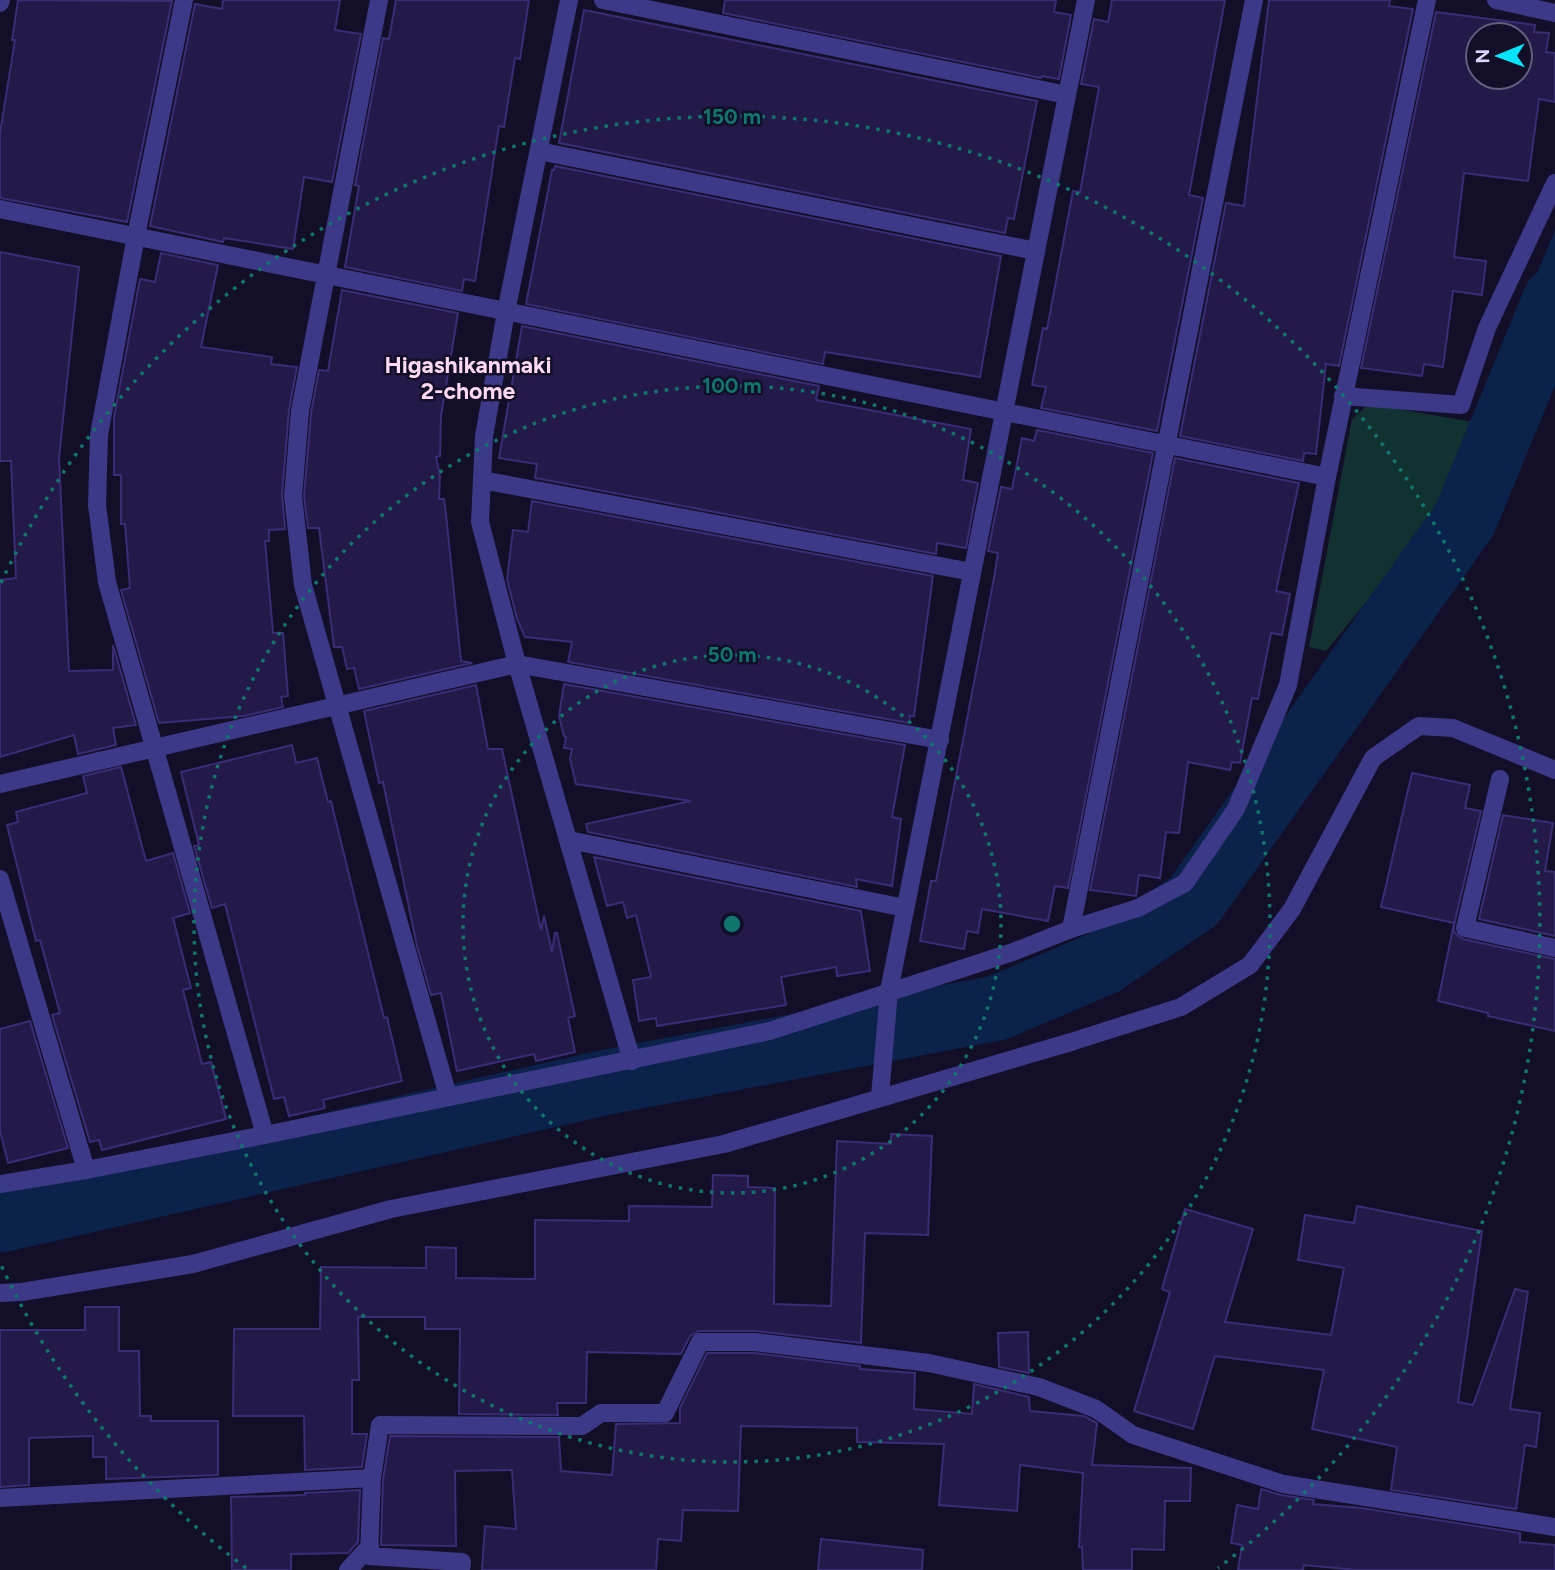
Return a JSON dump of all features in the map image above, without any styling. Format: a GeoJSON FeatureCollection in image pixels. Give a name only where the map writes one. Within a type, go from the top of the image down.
{"type":"FeatureCollection","features":[{"type":"Feature","properties":{"kind":"street"},"geometry":{"type":"LineString","coordinates":[[184,0],[99,435],[97,505],[107,582],[265,1135]]}},
{"type":"Feature","properties":{"kind":"street"},"geometry":{"type":"LineString","coordinates":[[379,0],[300,411],[293,496],[303,585],[449,1096]]}},
{"type":"Feature","properties":{"kind":"street"},"geometry":{"type":"LineString","coordinates":[[569,0],[506,312],[484,436],[480,522],[517,664],[632,1061]]}},
{"type":"Feature","properties":{"kind":"street"},"geometry":{"type":"LineString","coordinates":[[603,0],[1067,95]]}},
{"type":"Feature","properties":{"kind":"street"},"geometry":{"type":"LineString","coordinates":[[880,1096],[889,991],[1086,0]]}},
{"type":"Feature","properties":{"kind":"street"},"geometry":{"type":"LineString","coordinates":[[1071,929],[1254,0]]}},
{"type":"Feature","properties":{"kind":"street"},"geometry":{"type":"LineString","coordinates":[[0,1184],[265,1135],[770,1031],[1013,952],[1071,929],[1138,908],[1185,883],[1236,809],[1289,685],[1326,477],[1427,0]]}},
{"type":"Feature","properties":{"kind":"street"},"geometry":{"type":"LineString","coordinates":[[1496,0],[1555,13]]}},
{"type":"Feature","properties":{"kind":"street"},"geometry":{"type":"LineString","coordinates":[[539,151],[1036,251]]}},
{"type":"Feature","properties":{"kind":"street"},"geometry":{"type":"LineString","coordinates":[[1343,396],[1461,405],[1488,328],[1555,183]]}},
{"type":"Feature","properties":{"kind":"street"},"geometry":{"type":"LineString","coordinates":[[0,209],[1326,477]]}},
{"type":"Feature","properties":{"kind":"street"},"geometry":{"type":"LineString","coordinates":[[482,480],[972,572]]}},
{"type":"Feature","properties":{"kind":"street"},"geometry":{"type":"LineString","coordinates":[[0,784],[517,664],[940,740]]}},
{"type":"Feature","properties":{"kind":"street"},"geometry":{"type":"LineString","coordinates":[[0,1293],[22,1292],[193,1264],[391,1209],[724,1144],[1181,1007],[1250,965],[1292,909],[1373,758],[1419,726],[1453,728],[1555,770]]}},
{"type":"Feature","properties":{"kind":"street"},"geometry":{"type":"LineString","coordinates":[[1500,779],[1465,928],[1555,948]]}},
{"type":"Feature","properties":{"kind":"street"},"geometry":{"type":"LineString","coordinates":[[569,840],[905,908]]}},
{"type":"Feature","properties":{"kind":"street"},"geometry":{"type":"LineString","coordinates":[[0,879],[86,1170]]}},
{"type":"Feature","properties":{"kind":"street"},"geometry":{"type":"LineString","coordinates":[[461,1570],[462,1562],[369,1556],[372,1478],[380,1424],[583,1426],[601,1413],[665,1413],[700,1342],[755,1342],[929,1363],[1039,1387],[1096,1409],[1133,1436],[1283,1483],[1555,1527]]}},
{"type":"Feature","properties":{"kind":"street"},"geometry":{"type":"LineString","coordinates":[[0,1498],[372,1478]]}},
{"type":"Feature","properties":{"kind":"street"},"geometry":{"type":"LineString","coordinates":[[348,1570],[370,1546]]}},
{"type":"Feature","properties":{"kind":"green space"},"geometry":{"type":"Polygon","coordinates":[[[1369,404],[1479,423],[1453,496],[1326,651],[1309,647],[1352,419],[1369,404]]]}},
{"type":"Feature","properties":{"kind":"water"},"geometry":{"type":"Polygon","coordinates":[[[1555,230],[1555,317],[1530,378],[1494,377],[1555,230]]]}},
{"type":"Feature","properties":{"kind":"building"},"geometry":{"type":"Polygon","coordinates":[[[18,0],[172,1],[127,222],[0,198],[0,133],[15,40],[12,40],[18,0]]]}},
{"type":"Feature","properties":{"kind":"building"},"geometry":{"type":"Polygon","coordinates":[[[223,0],[340,0],[335,30],[361,34],[332,182],[304,177],[293,249],[224,238],[223,242],[150,226],[195,4],[222,9],[223,0]]]}},
{"type":"Feature","properties":{"kind":"building"},"geometry":{"type":"Polygon","coordinates":[[[396,0],[529,0],[520,59],[515,58],[504,127],[499,126],[475,281],[464,279],[462,291],[345,267],[359,186],[355,185],[383,38],[389,39],[396,0]]]}},
{"type":"Feature","properties":{"kind":"building"},"geometry":{"type":"Polygon","coordinates":[[[725,0],[1056,0],[1054,12],[1071,15],[1059,79],[1041,78],[723,13],[725,0]]]}},
{"type":"Feature","properties":{"kind":"building"},"geometry":{"type":"Polygon","coordinates":[[[1112,0],[1225,0],[1189,195],[1203,198],[1157,431],[1041,408],[1046,387],[1032,385],[1043,328],[1047,329],[1073,191],[1080,192],[1099,87],[1081,84],[1094,19],[1108,22],[1112,0]]]}},
{"type":"Feature","properties":{"kind":"building"},"geometry":{"type":"Polygon","coordinates":[[[1269,0],[1390,0],[1389,6],[1413,9],[1339,366],[1326,364],[1316,454],[1304,453],[1303,461],[1180,436],[1226,203],[1244,206],[1269,0]]]}},
{"type":"Feature","properties":{"kind":"building"},"geometry":{"type":"Polygon","coordinates":[[[584,10],[1037,101],[1014,219],[1008,218],[1005,233],[559,143],[584,10]]]}},
{"type":"Feature","properties":{"kind":"building"},"geometry":{"type":"Polygon","coordinates":[[[1436,12],[1505,21],[1464,21],[1464,91],[1534,91],[1534,32],[1549,33],[1546,52],[1555,53],[1555,102],[1539,99],[1528,181],[1464,173],[1454,257],[1486,261],[1482,295],[1453,291],[1443,367],[1424,364],[1422,376],[1361,368],[1436,12]]]}},
{"type":"Feature","properties":{"kind":"building"},"geometry":{"type":"Polygon","coordinates":[[[555,166],[1001,256],[980,377],[825,352],[823,364],[526,304],[552,170],[555,166]]]}},
{"type":"Feature","properties":{"kind":"building"},"geometry":{"type":"Polygon","coordinates":[[[0,252],[79,267],[59,458],[69,671],[113,670],[113,645],[136,725],[113,728],[116,745],[78,754],[74,735],[0,757],[0,580],[16,578],[11,461],[0,461],[0,252]]]}},
{"type":"Feature","properties":{"kind":"building"},"geometry":{"type":"Polygon","coordinates":[[[161,253],[218,265],[201,347],[272,357],[271,364],[297,367],[289,410],[282,495],[285,529],[269,530],[269,541],[265,541],[273,633],[283,633],[288,696],[281,697],[283,707],[244,716],[159,723],[121,590],[130,588],[125,524],[121,524],[121,475],[114,475],[114,417],[140,279],[155,282],[161,253]]]}},
{"type":"Feature","properties":{"kind":"building"},"geometry":{"type":"Polygon","coordinates":[[[342,290],[458,313],[441,416],[440,456],[436,457],[440,476],[439,499],[444,499],[446,514],[461,661],[472,663],[359,689],[354,668],[347,669],[342,647],[334,647],[319,528],[308,528],[304,496],[311,413],[319,370],[328,371],[342,290]]]}},
{"type":"Feature","properties":{"kind":"building"},"geometry":{"type":"Polygon","coordinates":[[[522,326],[819,386],[816,400],[971,429],[963,480],[978,483],[966,548],[937,543],[936,554],[535,478],[537,464],[499,458],[522,326]]]}},
{"type":"Feature","properties":{"kind":"building"},"geometry":{"type":"Polygon","coordinates":[[[1037,430],[1153,453],[1068,888],[1055,886],[1048,921],[982,909],[978,933],[967,931],[964,949],[920,941],[931,881],[936,881],[994,578],[998,553],[988,551],[1001,487],[1012,489],[1022,438],[1034,441],[1037,430]]]}},
{"type":"Feature","properties":{"kind":"building"},"geometry":{"type":"Polygon","coordinates":[[[1175,458],[1299,483],[1276,591],[1290,594],[1282,635],[1271,633],[1258,699],[1252,698],[1240,763],[1232,762],[1230,770],[1188,762],[1179,833],[1166,832],[1160,878],[1139,875],[1136,896],[1090,890],[1175,458]]]}},
{"type":"Feature","properties":{"kind":"building"},"geometry":{"type":"Polygon","coordinates":[[[532,501],[933,576],[914,716],[910,716],[909,723],[568,662],[572,642],[525,637],[517,619],[507,579],[513,530],[528,532],[532,501]]]}},
{"type":"Feature","properties":{"kind":"building"},"geometry":{"type":"Polygon","coordinates":[[[564,684],[905,745],[892,817],[901,819],[892,886],[856,879],[857,887],[588,832],[586,824],[691,801],[576,784],[570,759],[572,749],[564,748],[566,737],[559,716],[564,684]]]}},
{"type":"Feature","properties":{"kind":"building"},"geometry":{"type":"Polygon","coordinates":[[[476,685],[488,749],[502,749],[541,930],[544,916],[552,952],[557,933],[575,1016],[568,1018],[575,1052],[536,1061],[534,1054],[457,1071],[441,993],[431,995],[417,946],[383,782],[379,783],[364,711],[476,685]]]}},
{"type":"Feature","properties":{"kind":"building"},"geometry":{"type":"Polygon","coordinates":[[[292,745],[296,763],[317,758],[328,802],[331,801],[402,1081],[323,1100],[325,1108],[289,1116],[284,1097],[274,1099],[225,904],[212,908],[194,846],[199,845],[181,772],[292,745]]]}},
{"type":"Feature","properties":{"kind":"building"},"geometry":{"type":"Polygon","coordinates":[[[121,767],[146,861],[173,853],[190,913],[173,918],[191,988],[183,990],[202,1064],[211,1062],[226,1119],[102,1150],[99,1140],[90,1142],[52,1015],[60,1013],[40,940],[36,941],[7,825],[18,822],[16,812],[87,793],[83,776],[121,767]]]}},
{"type":"Feature","properties":{"kind":"building"},"geometry":{"type":"Polygon","coordinates":[[[1412,773],[1470,785],[1465,808],[1481,811],[1454,932],[1463,939],[1555,959],[1555,1031],[1488,1016],[1488,1013],[1438,1001],[1454,923],[1381,907],[1412,773]]]}},
{"type":"Feature","properties":{"kind":"building"},"geometry":{"type":"Polygon","coordinates":[[[1503,815],[1553,823],[1545,871],[1555,872],[1555,936],[1479,919],[1503,815]]]}},
{"type":"Feature","properties":{"kind":"building"},"geometry":{"type":"Polygon","coordinates":[[[594,857],[861,911],[870,971],[837,976],[836,967],[781,977],[786,1005],[657,1026],[656,1018],[639,1021],[633,980],[651,977],[636,915],[627,918],[623,902],[607,906],[594,857]]]}},
{"type":"Feature","properties":{"kind":"building"},"geometry":{"type":"Polygon","coordinates":[[[30,1021],[68,1148],[8,1163],[0,1131],[0,1029],[30,1021]]]}},
{"type":"Feature","properties":{"kind":"building"},"geometry":{"type":"Polygon","coordinates":[[[891,1134],[932,1136],[928,1235],[865,1233],[861,1343],[756,1331],[699,1331],[690,1336],[681,1354],[587,1352],[586,1403],[557,1403],[558,1415],[459,1414],[460,1329],[425,1329],[425,1317],[358,1317],[359,1380],[352,1380],[352,1434],[367,1434],[362,1467],[305,1470],[304,1416],[233,1416],[234,1329],[320,1329],[321,1267],[426,1268],[426,1247],[456,1248],[456,1278],[535,1279],[535,1220],[629,1221],[629,1206],[712,1207],[713,1175],[748,1176],[748,1187],[775,1188],[774,1304],[831,1306],[837,1141],[891,1144],[891,1134]]]}},
{"type":"Feature","properties":{"kind":"building"},"geometry":{"type":"Polygon","coordinates":[[[1357,1206],[1482,1231],[1458,1402],[1473,1405],[1515,1289],[1528,1292],[1510,1409],[1540,1413],[1536,1447],[1525,1445],[1516,1509],[1391,1490],[1397,1447],[1312,1429],[1324,1370],[1215,1356],[1193,1429],[1134,1411],[1170,1292],[1162,1289],[1185,1209],[1253,1229],[1225,1322],[1331,1335],[1344,1268],[1298,1260],[1305,1215],[1354,1223],[1357,1206]]]}},
{"type":"Feature","properties":{"kind":"building"},"geometry":{"type":"Polygon","coordinates":[[[85,1307],[119,1307],[119,1351],[139,1351],[140,1416],[151,1416],[151,1421],[218,1421],[218,1475],[106,1479],[106,1457],[93,1457],[93,1436],[29,1438],[29,1485],[0,1487],[0,1330],[85,1330],[85,1307]]]}},
{"type":"Feature","properties":{"kind":"building"},"geometry":{"type":"Polygon","coordinates":[[[1028,1332],[1029,1373],[999,1367],[998,1333],[1028,1332]]]}},
{"type":"Feature","properties":{"kind":"building"},"geometry":{"type":"Polygon","coordinates":[[[707,1353],[754,1353],[860,1366],[860,1369],[915,1373],[914,1409],[972,1414],[974,1384],[1029,1397],[1030,1411],[1084,1416],[1097,1423],[1092,1465],[1191,1468],[1190,1501],[1165,1501],[1164,1550],[1132,1549],[1132,1570],[1083,1570],[1082,1547],[1079,1547],[1083,1473],[1020,1465],[1017,1511],[939,1505],[944,1444],[857,1442],[857,1428],[741,1426],[738,1511],[683,1510],[681,1541],[658,1539],[656,1570],[482,1570],[485,1526],[516,1529],[512,1470],[455,1471],[456,1546],[381,1545],[383,1479],[390,1436],[559,1437],[561,1471],[612,1475],[616,1424],[680,1423],[680,1408],[707,1353]]]}},
{"type":"Feature","properties":{"kind":"building"},"geometry":{"type":"Polygon","coordinates":[[[1261,1489],[1314,1500],[1313,1504],[1361,1508],[1520,1533],[1520,1542],[1555,1545],[1555,1570],[1357,1570],[1304,1565],[1303,1570],[1238,1570],[1242,1545],[1231,1543],[1237,1505],[1258,1509],[1261,1489]]]}},
{"type":"Feature","properties":{"kind":"building"},"geometry":{"type":"Polygon","coordinates":[[[360,1490],[358,1542],[348,1553],[291,1554],[291,1570],[232,1570],[231,1497],[360,1490]]]}},
{"type":"Feature","properties":{"kind":"building"},"geometry":{"type":"Polygon","coordinates":[[[821,1539],[923,1550],[922,1570],[818,1570],[821,1539]]]}},
{"type":"Feature","properties":{"kind":"waterway"},"geometry":{"type":"LineString","coordinates":[[0,1220],[607,1082],[997,1008],[1103,963],[1194,901],[1465,519],[1555,300]]}},
{"type":"Feature","properties":{"kind":"district","name":"Higashikanmaki 2-chome"},"geometry":{"type":"Point","coordinates":[468,378]}}]}
